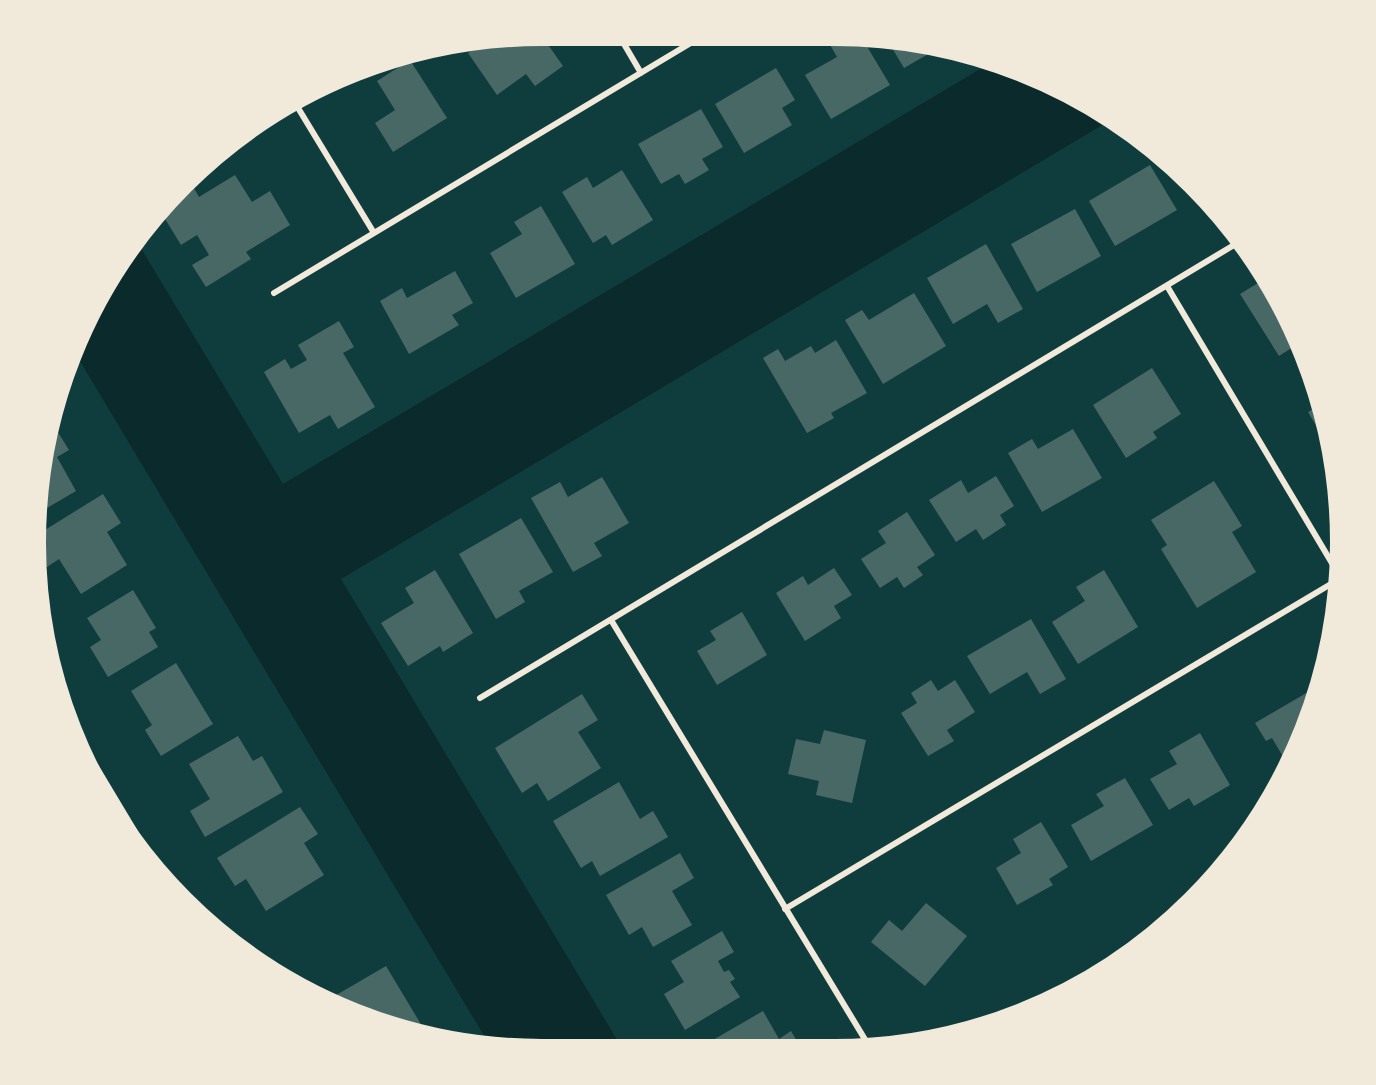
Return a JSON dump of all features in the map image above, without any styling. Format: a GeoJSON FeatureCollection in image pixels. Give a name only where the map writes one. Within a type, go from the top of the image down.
{"type":"FeatureCollection","features":[{"type":"Feature","properties":{"kind":"street"},"geometry":{"type":"LineString","coordinates":[[623,42],[641,73]]}},
{"type":"Feature","properties":{"kind":"street"},"geometry":{"type":"LineString","coordinates":[[274,293],[692,42]]}},
{"type":"Feature","properties":{"kind":"street"},"geometry":{"type":"LineString","coordinates":[[297,106],[374,233]]}},
{"type":"Feature","properties":{"kind":"street"},"geometry":{"type":"LineString","coordinates":[[480,698],[1235,244]]}},
{"type":"Feature","properties":{"kind":"street"},"geometry":{"type":"LineString","coordinates":[[1167,286],[1333,564]]}},
{"type":"Feature","properties":{"kind":"street"},"geometry":{"type":"LineString","coordinates":[[785,909],[1332,585]]}},
{"type":"Feature","properties":{"kind":"street"},"geometry":{"type":"LineString","coordinates":[[611,620],[866,1042]]}},
{"type":"Feature","properties":{"kind":"street"},"geometry":{"type":"LineString","coordinates":[[93,761],[140,840]]}},
{"type":"Feature","properties":{"kind":"water"},"geometry":{"type":"Polygon","coordinates":[[[985,66],[1025,80],[1106,123],[341,579],[619,1043],[542,1043],[487,1040],[78,357],[109,292],[139,246],[283,484],[985,66]]]}},
{"type":"Feature","properties":{"kind":"building"},"geometry":{"type":"Polygon","coordinates":[[[546,42],[563,66],[535,86],[526,74],[497,95],[468,53],[478,46],[546,42]]]}},
{"type":"Feature","properties":{"kind":"building"},"geometry":{"type":"Polygon","coordinates":[[[828,42],[865,43],[890,85],[831,119],[805,75],[837,57],[828,42]]]}},
{"type":"Feature","properties":{"kind":"building"},"geometry":{"type":"Polygon","coordinates":[[[890,45],[929,52],[930,53],[904,68],[890,45]]]}},
{"type":"Feature","properties":{"kind":"building"},"geometry":{"type":"Polygon","coordinates":[[[410,60],[447,118],[393,152],[375,123],[395,110],[377,81],[410,60]]]}},
{"type":"Feature","properties":{"kind":"building"},"geometry":{"type":"Polygon","coordinates":[[[776,68],[795,100],[782,108],[792,125],[744,153],[715,104],[776,68]]]}},
{"type":"Feature","properties":{"kind":"building"},"geometry":{"type":"Polygon","coordinates":[[[701,109],[723,147],[702,159],[709,170],[685,184],[679,174],[661,184],[638,144],[701,109]]]}},
{"type":"Feature","properties":{"kind":"building"},"geometry":{"type":"Polygon","coordinates":[[[1150,165],[1177,210],[1115,246],[1089,201],[1150,165]]]}},
{"type":"Feature","properties":{"kind":"building"},"geometry":{"type":"Polygon","coordinates":[[[622,170],[653,220],[612,245],[606,235],[593,243],[562,192],[587,177],[593,188],[622,170]]]}},
{"type":"Feature","properties":{"kind":"building"},"geometry":{"type":"Polygon","coordinates":[[[235,175],[252,202],[270,191],[290,225],[246,252],[251,259],[206,287],[192,265],[209,255],[197,235],[181,245],[163,216],[192,186],[199,197],[235,175]]]}},
{"type":"Feature","properties":{"kind":"building"},"geometry":{"type":"Polygon","coordinates":[[[541,206],[575,264],[516,298],[490,253],[522,234],[514,222],[541,206]]]}},
{"type":"Feature","properties":{"kind":"building"},"geometry":{"type":"Polygon","coordinates":[[[1075,209],[1101,256],[1037,292],[1011,244],[1075,209]]]}},
{"type":"Feature","properties":{"kind":"building"},"geometry":{"type":"Polygon","coordinates":[[[986,244],[1023,309],[998,323],[987,304],[953,324],[927,278],[986,244]]]}},
{"type":"Feature","properties":{"kind":"building"},"geometry":{"type":"Polygon","coordinates":[[[455,271],[473,303],[452,315],[459,325],[409,354],[380,301],[402,288],[407,298],[455,271]]]}},
{"type":"Feature","properties":{"kind":"building"},"geometry":{"type":"Polygon","coordinates":[[[1261,281],[1294,347],[1279,356],[1240,294],[1261,281]]]}},
{"type":"Feature","properties":{"kind":"building"},"geometry":{"type":"Polygon","coordinates":[[[914,293],[946,346],[883,384],[845,320],[862,310],[869,320],[914,293]]]}},
{"type":"Feature","properties":{"kind":"building"},"geometry":{"type":"Polygon","coordinates":[[[339,321],[354,347],[343,353],[375,407],[338,429],[330,415],[299,433],[264,372],[285,359],[291,369],[307,360],[298,345],[339,321]]]}},
{"type":"Feature","properties":{"kind":"building"},"geometry":{"type":"Polygon","coordinates":[[[836,340],[867,393],[831,413],[834,418],[807,433],[763,358],[778,349],[785,361],[811,346],[815,353],[836,340]]]}},
{"type":"Feature","properties":{"kind":"building"},"geometry":{"type":"Polygon","coordinates":[[[1152,368],[1181,414],[1153,432],[1157,438],[1126,458],[1093,405],[1152,368]]]}},
{"type":"Feature","properties":{"kind":"building"},"geometry":{"type":"Polygon","coordinates":[[[1315,408],[1322,436],[1308,412],[1315,408]]]}},
{"type":"Feature","properties":{"kind":"building"},"geometry":{"type":"Polygon","coordinates":[[[56,428],[69,450],[57,457],[76,491],[43,510],[46,477],[56,428]]]}},
{"type":"Feature","properties":{"kind":"building"},"geometry":{"type":"Polygon","coordinates":[[[1073,429],[1102,478],[1042,512],[1008,453],[1032,439],[1038,449],[1073,429]]]}},
{"type":"Feature","properties":{"kind":"building"},"geometry":{"type":"Polygon","coordinates":[[[996,476],[1014,506],[1000,515],[1006,525],[983,540],[976,529],[956,542],[929,500],[961,480],[968,493],[996,476]]]}},
{"type":"Feature","properties":{"kind":"building"},"geometry":{"type":"Polygon","coordinates":[[[602,477],[629,523],[594,543],[602,556],[573,572],[531,498],[560,482],[568,497],[602,477]]]}},
{"type":"Feature","properties":{"kind":"building"},"geometry":{"type":"Polygon","coordinates":[[[1214,481],[1242,526],[1232,532],[1256,572],[1197,608],[1161,549],[1167,545],[1151,520],[1214,481]]]}},
{"type":"Feature","properties":{"kind":"building"},"geometry":{"type":"Polygon","coordinates":[[[103,494],[121,523],[107,532],[127,565],[81,594],[59,559],[44,569],[42,532],[103,494]]]}},
{"type":"Feature","properties":{"kind":"building"},"geometry":{"type":"Polygon","coordinates":[[[907,512],[935,555],[917,567],[923,575],[904,588],[897,577],[880,588],[861,559],[886,543],[878,531],[907,512]]]}},
{"type":"Feature","properties":{"kind":"building"},"geometry":{"type":"Polygon","coordinates":[[[521,518],[553,572],[519,591],[525,602],[496,619],[459,554],[521,518]]]}},
{"type":"Feature","properties":{"kind":"building"},"geometry":{"type":"Polygon","coordinates":[[[834,568],[852,595],[834,606],[841,618],[805,641],[776,593],[803,576],[808,585],[834,568]]]}},
{"type":"Feature","properties":{"kind":"building"},"geometry":{"type":"Polygon","coordinates":[[[435,570],[473,633],[443,652],[440,646],[408,666],[381,623],[414,603],[405,588],[435,570]]]}},
{"type":"Feature","properties":{"kind":"building"},"geometry":{"type":"Polygon","coordinates":[[[1104,570],[1138,627],[1078,664],[1052,622],[1085,601],[1076,587],[1104,570]]]}},
{"type":"Feature","properties":{"kind":"building"},"geometry":{"type":"Polygon","coordinates":[[[133,590],[156,628],[149,632],[158,647],[108,677],[90,647],[101,640],[87,618],[133,590]]]}},
{"type":"Feature","properties":{"kind":"building"},"geometry":{"type":"Polygon","coordinates":[[[742,612],[767,655],[717,685],[697,651],[716,640],[710,631],[742,612]]]}},
{"type":"Feature","properties":{"kind":"building"},"geometry":{"type":"Polygon","coordinates":[[[1031,619],[1066,679],[1040,694],[1027,672],[990,694],[967,656],[1031,619]]]}},
{"type":"Feature","properties":{"kind":"building"},"geometry":{"type":"Polygon","coordinates":[[[176,663],[213,724],[161,756],[145,730],[152,725],[131,691],[176,663]]]}},
{"type":"Feature","properties":{"kind":"building"},"geometry":{"type":"Polygon","coordinates":[[[931,680],[938,691],[955,680],[975,712],[947,730],[954,741],[928,756],[901,713],[917,703],[911,693],[931,680]]]}},
{"type":"Feature","properties":{"kind":"building"},"geometry":{"type":"Polygon","coordinates":[[[1311,690],[1284,759],[1272,738],[1266,741],[1255,723],[1311,690]]]}},
{"type":"Feature","properties":{"kind":"building"},"geometry":{"type":"Polygon","coordinates":[[[582,694],[598,720],[578,732],[601,768],[548,801],[537,783],[522,793],[495,748],[582,694]]]}},
{"type":"Feature","properties":{"kind":"building"},"geometry":{"type":"Polygon","coordinates":[[[824,730],[866,740],[852,803],[816,795],[819,781],[788,774],[796,739],[820,744],[824,730]]]}},
{"type":"Feature","properties":{"kind":"building"},"geometry":{"type":"Polygon","coordinates":[[[1200,733],[1230,785],[1194,806],[1189,798],[1169,810],[1150,779],[1177,764],[1169,751],[1200,733]]]}},
{"type":"Feature","properties":{"kind":"building"},"geometry":{"type":"Polygon","coordinates":[[[238,736],[253,761],[262,756],[283,792],[205,837],[190,811],[210,799],[189,764],[238,736]]]}},
{"type":"Feature","properties":{"kind":"building"},"geometry":{"type":"Polygon","coordinates":[[[1125,778],[1153,825],[1091,861],[1071,825],[1104,806],[1096,794],[1125,778]]]}},
{"type":"Feature","properties":{"kind":"building"},"geometry":{"type":"Polygon","coordinates":[[[619,782],[640,819],[653,811],[668,837],[600,876],[592,861],[581,868],[553,821],[619,782]]]}},
{"type":"Feature","properties":{"kind":"building"},"geometry":{"type":"Polygon","coordinates":[[[300,807],[318,834],[304,843],[324,875],[266,911],[246,879],[235,886],[217,858],[300,807]]]}},
{"type":"Feature","properties":{"kind":"building"},"geometry":{"type":"Polygon","coordinates":[[[1041,822],[1068,867],[1049,879],[1053,885],[1017,905],[996,868],[1021,853],[1013,839],[1041,822]]]}},
{"type":"Feature","properties":{"kind":"building"},"geometry":{"type":"Polygon","coordinates":[[[680,853],[694,878],[672,891],[692,925],[653,947],[642,927],[629,935],[606,895],[680,853]]]}},
{"type":"Feature","properties":{"kind":"building"},"geometry":{"type":"Polygon","coordinates":[[[926,903],[967,936],[925,986],[871,942],[889,920],[902,931],[926,903]]]}},
{"type":"Feature","properties":{"kind":"building"},"geometry":{"type":"Polygon","coordinates":[[[722,931],[734,952],[718,961],[724,972],[729,970],[735,979],[730,982],[740,997],[685,1030],[664,994],[684,982],[671,961],[722,931]]]}},
{"type":"Feature","properties":{"kind":"building"},"geometry":{"type":"Polygon","coordinates":[[[386,966],[423,1028],[382,1016],[333,997],[386,966]]]}},
{"type":"Feature","properties":{"kind":"building"},"geometry":{"type":"Polygon","coordinates":[[[1089,970],[1090,972],[1061,988],[1089,970]]]}},
{"type":"Feature","properties":{"kind":"building"},"geometry":{"type":"Polygon","coordinates":[[[763,1011],[779,1039],[791,1031],[798,1043],[708,1043],[763,1011]]]}}]}
